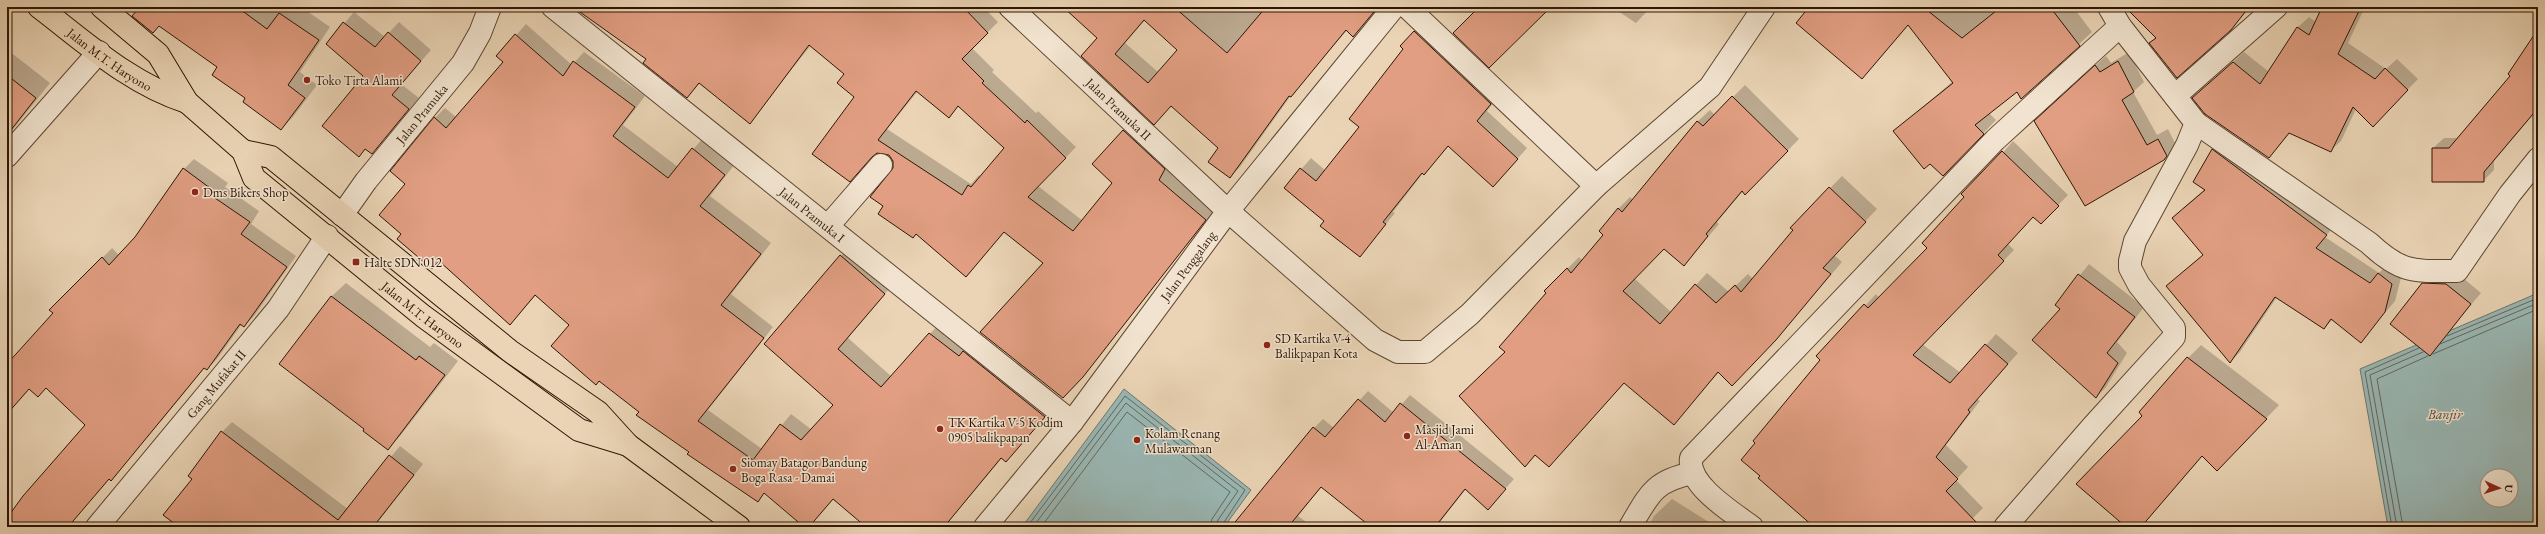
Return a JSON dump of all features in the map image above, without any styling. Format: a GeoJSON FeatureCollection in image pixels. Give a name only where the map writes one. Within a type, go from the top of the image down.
{"type":"FeatureCollection","features":[{"type":"Feature","properties":{"kind":"main road","name":"Jalan M.T. Haryono"},"geometry":{"type":"LineString","coordinates":[[39,7],[138,82],[164,95],[187,102]]}},
{"type":"Feature","properties":{"kind":"main road","name":"Jalan M.T. Haryono"},"geometry":{"type":"LineString","coordinates":[[102,7],[158,54],[187,102],[243,152],[254,178],[327,236],[423,316],[578,430],[628,445]]}},
{"type":"Feature","properties":{"kind":"main road","name":"Jalan M.T. Haryono"},"geometry":{"type":"LineString","coordinates":[[243,152],[271,157],[510,351],[598,412],[628,445],[739,527]]}},
{"type":"Feature","properties":{"kind":"street","name":"Jalan Pramuka"},"geometry":{"type":"LineString","coordinates":[[342,215],[366,181],[463,63],[480,33],[490,7]]}},
{"type":"Feature","properties":{"kind":"street","name":"Jalan Pramuka I"},"geometry":{"type":"LineString","coordinates":[[553,7],[1072,422]]}},
{"type":"Feature","properties":{"kind":"street","name":"Jalan Pramuka II"},"geometry":{"type":"LineString","coordinates":[[1010,7],[1228,211],[1375,340],[1398,352],[1425,352],[1470,314],[1596,186],[1710,87],[1760,9]]}},
{"type":"Feature","properties":{"kind":"street","name":"Jalan Penggalang"},"geometry":{"type":"LineString","coordinates":[[985,527],[1072,422],[1228,211],[1394,7]]}},
{"type":"Feature","properties":{"kind":"street"},"geometry":{"type":"LineString","coordinates":[[1407,7],[1596,186]]}},
{"type":"Feature","properties":{"kind":"street"},"geometry":{"type":"LineString","coordinates":[[2109,7],[2120,26],[2196,123],[2369,243],[2388,261],[2413,270],[2457,271],[2510,194],[2538,159]]}},
{"type":"Feature","properties":{"kind":"street"},"geometry":{"type":"LineString","coordinates":[[2176,96],[2276,7]]}},
{"type":"Feature","properties":{"kind":"street"},"geometry":{"type":"LineString","coordinates":[[1752,527],[1706,491],[1690,470],[1690,458],[1894,243],[1995,140],[2120,26]]}},
{"type":"Feature","properties":{"kind":"street"},"geometry":{"type":"LineString","coordinates":[[7,156],[99,52]]}},
{"type":"Feature","properties":{"kind":"street"},"geometry":{"type":"LineString","coordinates":[[2005,527],[2093,426],[2174,337],[2174,328],[2139,285],[2130,268],[2130,261],[2135,241],[2188,146],[2196,123]]}},
{"type":"Feature","properties":{"kind":"street"},"geometry":{"type":"LineString","coordinates":[[828,226],[881,165]]}},
{"type":"Feature","properties":{"kind":"street","name":"Gang Mufakat II"},"geometry":{"type":"LineString","coordinates":[[97,527],[278,310],[327,236]]}},
{"type":"Feature","properties":{"kind":"street"},"geometry":{"type":"LineString","coordinates":[[1630,527],[1652,490],[1674,477],[1693,473]]}},
{"type":"Feature","properties":{"kind":"water","name":"Banjir"},"geometry":{"type":"Polygon","coordinates":[[[2538,293],[2538,527],[2388,527],[2360,369],[2538,293]]]}},
{"type":"Feature","properties":{"kind":"water","name":"Kolam Renang Mulawarman"},"geometry":{"type":"Polygon","coordinates":[[[1124,389],[1251,490],[1224,527],[1022,527],[1124,389]]]}},
{"type":"Feature","properties":{"kind":"building"},"geometry":{"type":"Polygon","coordinates":[[[132,7],[237,7],[267,29],[279,13],[319,40],[288,85],[305,98],[281,130],[243,102],[245,98],[212,75],[217,67],[159,26],[153,33],[132,16],[137,10],[132,7]]]}},
{"type":"Feature","properties":{"kind":"building"},"geometry":{"type":"Polygon","coordinates":[[[573,7],[963,7],[988,33],[962,59],[984,81],[982,83],[1025,123],[1027,120],[1066,158],[1028,197],[1073,231],[1112,183],[1092,164],[1123,130],[1165,169],[1159,180],[1206,220],[1083,377],[1063,398],[980,332],[1043,263],[1004,232],[966,277],[916,234],[913,238],[878,214],[883,206],[870,197],[893,168],[893,161],[889,155],[877,153],[850,182],[812,154],[854,97],[837,83],[844,74],[809,45],[750,124],[699,83],[687,98],[643,63],[646,59],[573,7]],[[916,91],[878,140],[962,195],[968,185],[971,187],[1004,148],[958,106],[949,118],[916,91]]]}},
{"type":"Feature","properties":{"kind":"building"},"geometry":{"type":"Polygon","coordinates":[[[1063,7],[1174,7],[1227,53],[1266,7],[1378,7],[1353,37],[1346,30],[1291,97],[1289,96],[1230,178],[1208,162],[1218,148],[1171,106],[1154,125],[1081,56],[1097,38],[1063,7]],[[1144,20],[1115,54],[1148,83],[1177,50],[1144,20]]]}},
{"type":"Feature","properties":{"kind":"building"},"geometry":{"type":"Polygon","coordinates":[[[1479,7],[1551,7],[1489,68],[1453,33],[1479,7]]]}},
{"type":"Feature","properties":{"kind":"building"},"geometry":{"type":"Polygon","coordinates":[[[1809,7],[1923,7],[1962,38],[2001,7],[2050,7],[2080,46],[2021,99],[2017,92],[1975,125],[1984,134],[1943,176],[1930,164],[1924,169],[1893,131],[1953,83],[1908,25],[1862,79],[1796,23],[1809,7]]]}},
{"type":"Feature","properties":{"kind":"building"},"geometry":{"type":"Polygon","coordinates":[[[2125,7],[2249,7],[2231,30],[2177,78],[2149,43],[2156,38],[2125,7]]]}},
{"type":"Feature","properties":{"kind":"building"},"geometry":{"type":"Polygon","coordinates":[[[2322,7],[2361,7],[2338,54],[2375,79],[2385,68],[2408,90],[2373,127],[2353,107],[2331,152],[2289,133],[2269,158],[2205,114],[2192,98],[2233,62],[2260,84],[2297,27],[2309,35],[2322,7]]]}},
{"type":"Feature","properties":{"kind":"building"},"geometry":{"type":"Polygon","coordinates":[[[343,22],[375,47],[388,32],[421,61],[392,95],[409,109],[372,154],[365,149],[359,157],[322,126],[363,76],[326,44],[343,22]]]}},
{"type":"Feature","properties":{"kind":"building"},"geometry":{"type":"Polygon","coordinates":[[[2538,29],[2538,108],[2484,172],[2484,182],[2432,182],[2432,148],[2449,148],[2510,76],[2508,74],[2538,29]]]}},
{"type":"Feature","properties":{"kind":"building"},"geometry":{"type":"Polygon","coordinates":[[[1414,31],[1491,104],[1477,121],[1518,159],[1493,187],[1448,146],[1424,175],[1422,173],[1383,222],[1386,224],[1360,257],[1320,226],[1324,221],[1284,188],[1300,168],[1316,181],[1359,127],[1349,119],[1403,49],[1400,46],[1414,31]]]}},
{"type":"Feature","properties":{"kind":"building"},"geometry":{"type":"Polygon","coordinates":[[[515,34],[563,76],[573,61],[635,107],[613,136],[668,178],[692,148],[725,175],[700,206],[761,254],[721,305],[764,338],[698,421],[753,460],[780,424],[801,440],[833,405],[764,344],[840,255],[885,294],[838,349],[881,387],[929,333],[959,356],[963,351],[1045,417],[1006,462],[1001,458],[944,527],[866,527],[833,499],[809,527],[804,527],[764,493],[758,502],[687,454],[689,452],[636,415],[639,412],[599,381],[596,385],[551,346],[569,325],[535,295],[510,325],[439,261],[432,269],[397,239],[401,234],[379,215],[405,184],[390,171],[434,117],[446,128],[503,62],[496,56],[515,34]]]}},
{"type":"Feature","properties":{"kind":"building"},"geometry":{"type":"Polygon","coordinates":[[[2118,61],[2134,92],[2122,100],[2147,145],[2158,139],[2167,156],[2164,160],[2085,206],[2034,121],[2095,65],[2100,72],[2118,61]]]}},
{"type":"Feature","properties":{"kind":"building"},"geometry":{"type":"Polygon","coordinates":[[[7,75],[36,98],[7,135],[7,75]]]}},
{"type":"Feature","properties":{"kind":"building"},"geometry":{"type":"Polygon","coordinates":[[[1732,96],[1788,151],[1745,195],[1742,191],[1706,234],[1708,236],[1684,266],[1664,249],[1623,291],[1660,324],[1695,284],[1716,303],[1735,285],[1741,292],[1793,230],[1790,228],[1829,187],[1866,222],[1823,268],[1831,274],[1776,340],[1732,386],[1718,372],[1674,425],[1624,383],[1549,467],[1535,455],[1525,467],[1459,396],[1505,352],[1499,347],[1546,293],[1544,291],[1567,268],[1571,273],[1603,235],[1599,231],[1618,208],[1622,212],[1697,121],[1703,126],[1732,96]]]}},
{"type":"Feature","properties":{"kind":"building"},"geometry":{"type":"Polygon","coordinates":[[[2212,149],[2327,235],[2316,248],[2370,283],[2378,273],[2392,284],[2385,312],[2361,343],[2331,319],[2324,329],[2275,297],[2230,363],[2166,286],[2203,255],[2172,218],[2205,190],[2193,182],[2212,149]]]}},
{"type":"Feature","properties":{"kind":"building"},"geometry":{"type":"Polygon","coordinates":[[[2002,151],[2059,206],[2041,224],[2033,217],[1998,255],[2004,261],[1913,355],[1950,383],[1985,344],[2008,364],[1968,410],[1970,412],[1936,457],[1958,479],[1946,491],[1981,527],[1814,527],[1758,478],[1760,476],[1741,460],[1755,443],[1753,441],[1820,360],[1816,356],[1864,304],[1868,308],[1927,248],[1922,243],[1964,197],[1961,194],[2002,151]]]}},
{"type":"Feature","properties":{"kind":"building"},"geometry":{"type":"Polygon","coordinates":[[[183,168],[218,194],[215,198],[250,222],[241,234],[287,267],[244,327],[240,324],[207,370],[204,368],[111,481],[109,479],[68,527],[7,527],[7,518],[23,496],[85,425],[46,388],[38,397],[29,389],[7,414],[7,364],[53,313],[49,310],[102,257],[109,265],[135,237],[183,168]]]}},
{"type":"Feature","properties":{"kind":"building"},"geometry":{"type":"Polygon","coordinates":[[[2078,274],[2135,317],[2107,353],[2118,363],[2096,398],[2032,340],[2060,309],[2055,305],[2078,274]]]}},
{"type":"Feature","properties":{"kind":"building"},"geometry":{"type":"Polygon","coordinates":[[[2422,283],[2446,284],[2471,304],[2430,356],[2390,324],[2422,283]]]}},
{"type":"Feature","properties":{"kind":"building"},"geometry":{"type":"Polygon","coordinates":[[[331,296],[416,360],[419,356],[445,375],[388,450],[363,431],[364,429],[279,364],[331,296]]]}},
{"type":"Feature","properties":{"kind":"building"},"geometry":{"type":"Polygon","coordinates":[[[2187,357],[2267,419],[2217,471],[2202,456],[2141,527],[2126,527],[2076,484],[2142,416],[2139,412],[2187,357]]]}},
{"type":"Feature","properties":{"kind":"building"},"geometry":{"type":"Polygon","coordinates":[[[1358,399],[1385,422],[1400,403],[1506,489],[1488,510],[1465,489],[1435,527],[1371,527],[1321,487],[1288,527],[1231,527],[1313,427],[1325,437],[1358,399]]]}},
{"type":"Feature","properties":{"kind":"building"},"geometry":{"type":"Polygon","coordinates":[[[221,431],[338,520],[389,455],[414,475],[373,527],[179,527],[163,515],[192,479],[188,476],[221,431]]]}},
{"type":"Feature","properties":{"kind":"place","name":"Toko Tirta Alami"},"geometry":{"type":"Point","coordinates":[307,80]}},
{"type":"Feature","properties":{"kind":"place","name":"Dms Bikers Shop"},"geometry":{"type":"Point","coordinates":[195,192]}},
{"type":"Feature","properties":{"kind":"place","name":"Halte SDN 012"},"geometry":{"type":"Point","coordinates":[356,262]}},
{"type":"Feature","properties":{"kind":"place","name":"SD Kartika V-4 Balikpapan Kota"},"geometry":{"type":"Point","coordinates":[1267,345]}},
{"type":"Feature","properties":{"kind":"place","name":"TK Kartika V-5 Kodim 0905 balikpapan"},"geometry":{"type":"Point","coordinates":[940,429]}},
{"type":"Feature","properties":{"kind":"place","name":"Masjid Jami Al-Aman"},"geometry":{"type":"Point","coordinates":[1407,436]}},
{"type":"Feature","properties":{"kind":"place","name":"Kolam Renang Mulawarman"},"geometry":{"type":"Point","coordinates":[1137,440]}},
{"type":"Feature","properties":{"kind":"place","name":"Siomay Batagor Bandung Boga Rasa - Damai"},"geometry":{"type":"Point","coordinates":[733,469]}}]}
